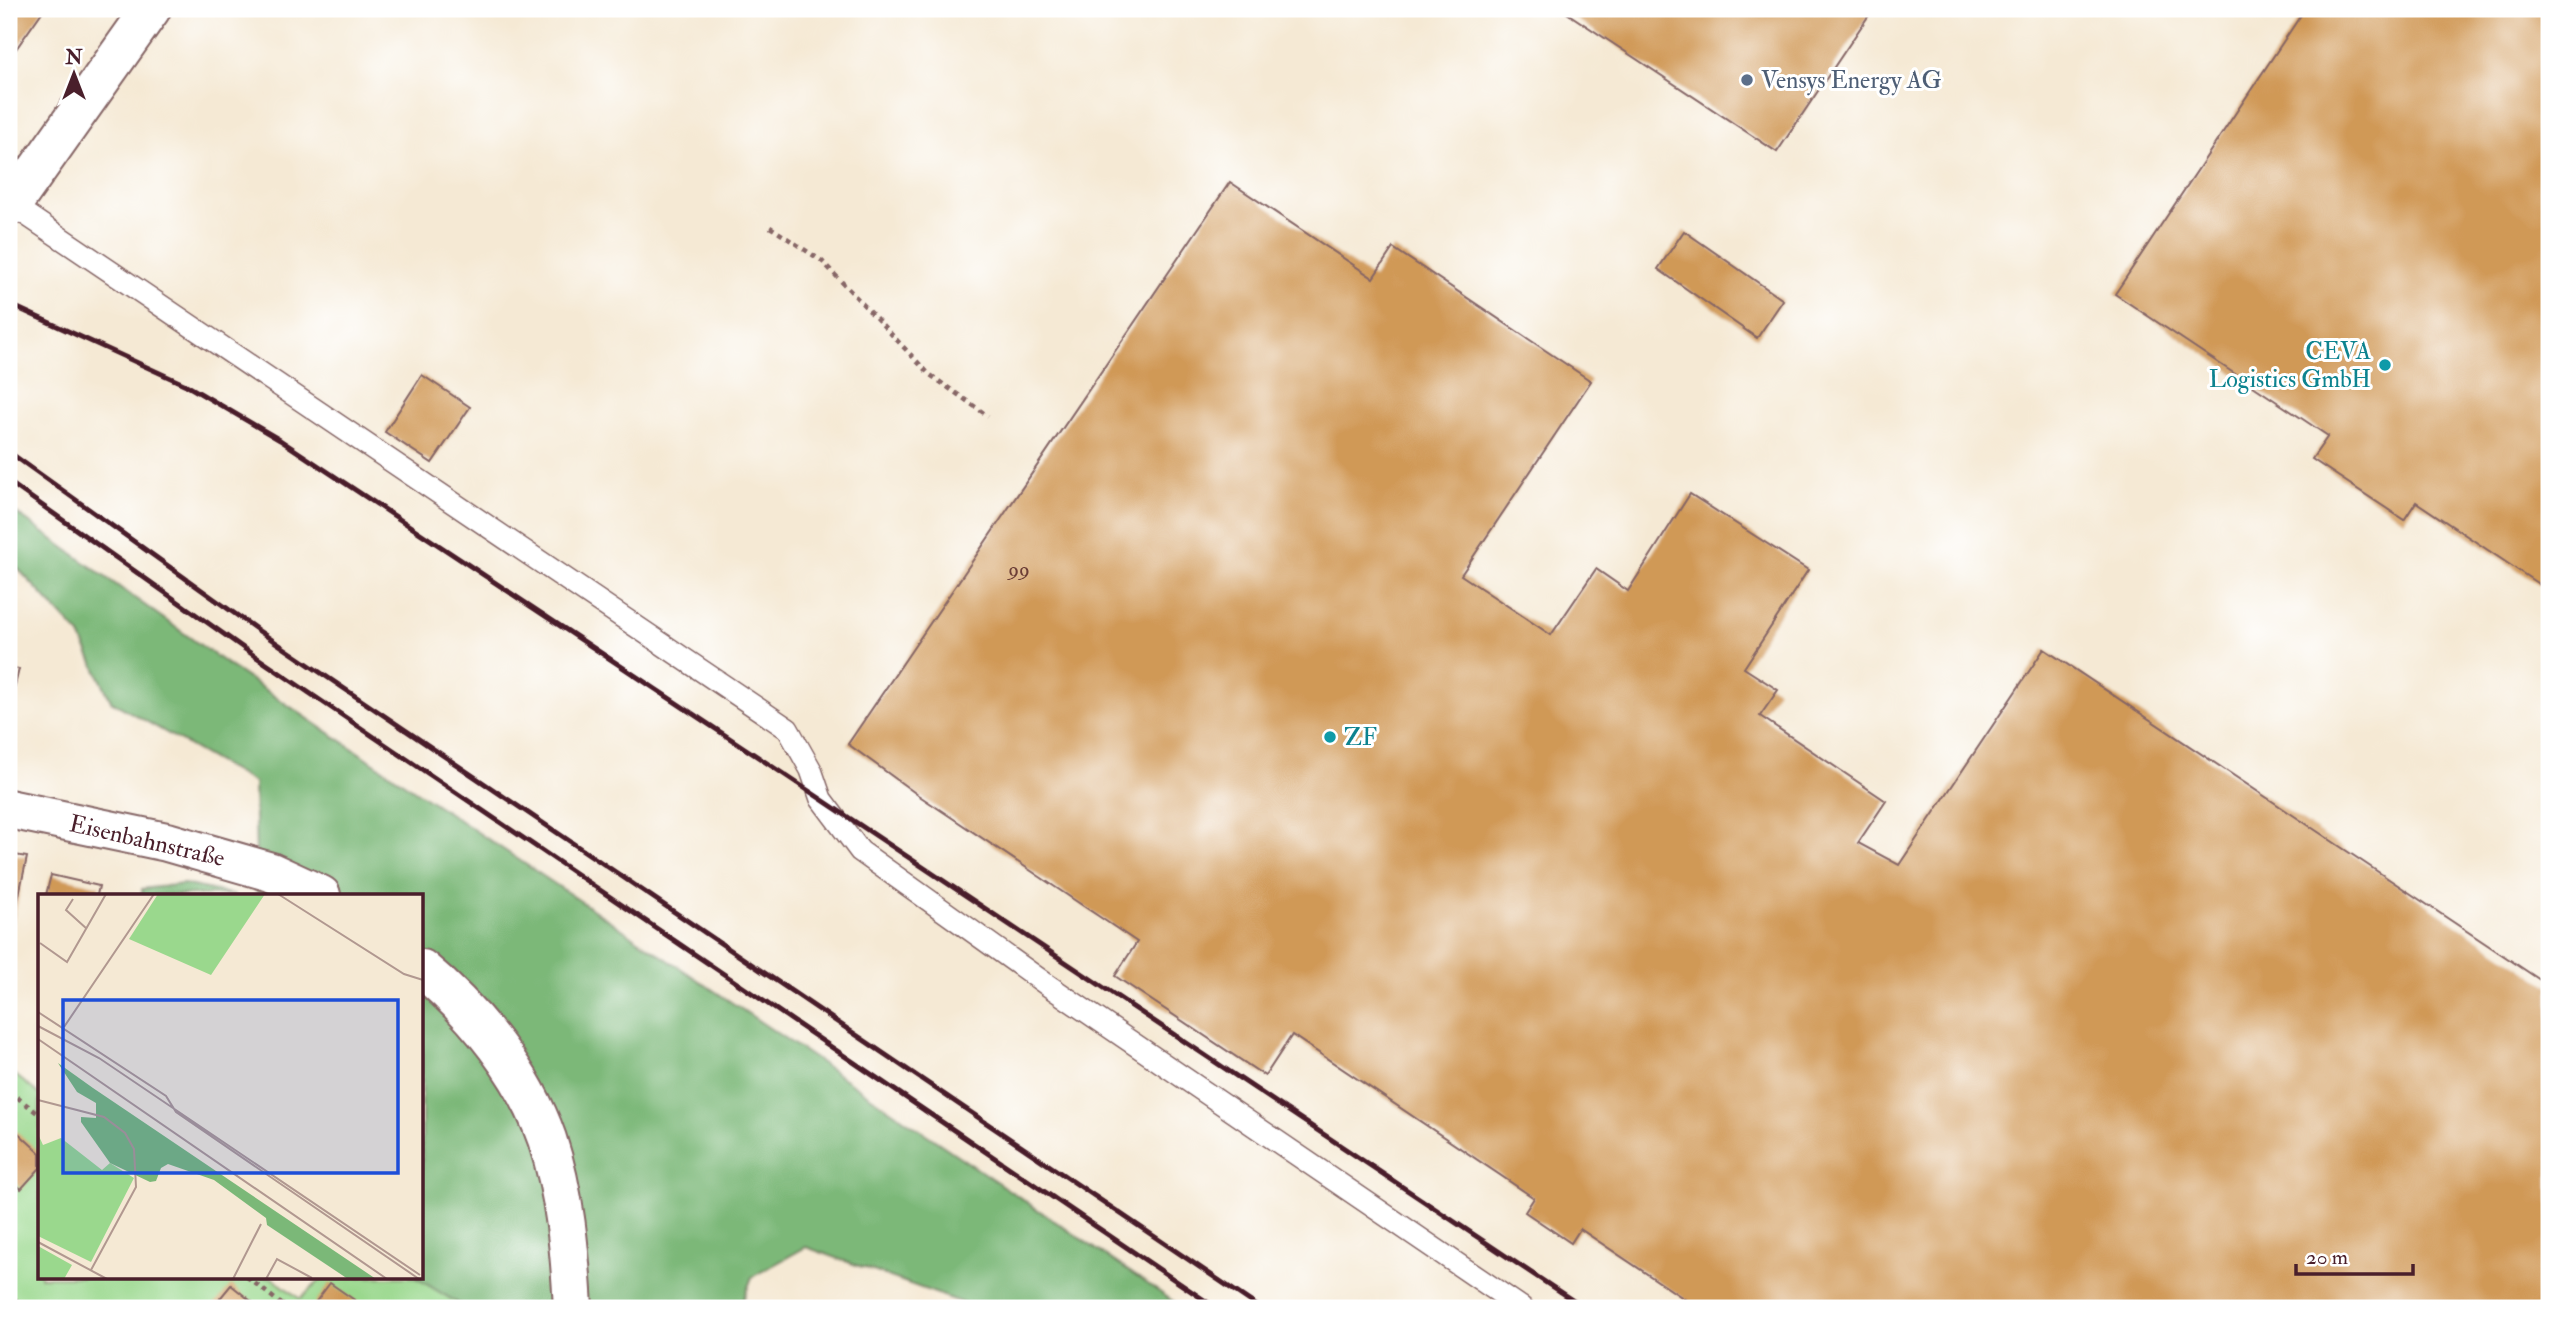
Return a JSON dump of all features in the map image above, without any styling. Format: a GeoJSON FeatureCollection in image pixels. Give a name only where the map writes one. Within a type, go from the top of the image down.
{"type":"FeatureCollection","features":[{"type":"Feature","properties":{"kind":"street"},"geometry":{"type":"LineString","coordinates":[[10,204],[151,9]]}},
{"type":"Feature","properties":{"kind":"street","name":"Eisenbahnstraße"},"geometry":{"type":"LineString","coordinates":[[9,809],[167,842],[271,872],[319,894]]}},
{"type":"Feature","properties":{"kind":"street"},"geometry":{"type":"LineString","coordinates":[[424,971],[472,1014],[520,1082],[547,1139],[562,1200],[571,1263],[573,1308]]}},
{"type":"Feature","properties":{"kind":"lane"},"geometry":{"type":"LineString","coordinates":[[10,204],[788,729],[811,770],[821,799],[860,851],[1046,984],[1522,1308]]}},
{"type":"Feature","properties":{"kind":"path"},"geometry":{"type":"LineString","coordinates":[[770,227],[822,261],[929,374],[988,416]]}},
{"type":"Feature","properties":{"kind":"path"},"geometry":{"type":"LineString","coordinates":[[9,1091],[38,1113]]}},
{"type":"Feature","properties":{"kind":"path"},"geometry":{"type":"LineString","coordinates":[[248,1278],[287,1308]]}},
{"type":"Feature","properties":{"kind":"path"},"geometry":{"type":"LineString","coordinates":[[276,1308],[280,1303]]}},
{"type":"Feature","properties":{"kind":"green space"},"geometry":{"type":"Polygon","coordinates":[[[9,508],[231,667],[1183,1308],[977,1308],[806,1247],[752,1277],[740,1308],[466,1308],[417,1278],[424,1278],[424,894],[257,894],[254,783],[111,701],[80,635],[9,559],[9,508]]]}},
{"type":"Feature","properties":{"kind":"green space"},"geometry":{"type":"Polygon","coordinates":[[[183,884],[230,894],[142,894],[142,889],[183,884]]]}},
{"type":"Feature","properties":{"kind":"green space"},"geometry":{"type":"Polygon","coordinates":[[[9,1070],[38,1093],[38,1278],[272,1278],[300,1299],[323,1278],[417,1278],[466,1308],[9,1308],[9,1070]]]}},
{"type":"Feature","properties":{"kind":"building"},"geometry":{"type":"Polygon","coordinates":[[[9,9],[44,9],[9,59],[9,9]]]}},
{"type":"Feature","properties":{"kind":"building","name":"Vensys Energy AG"},"geometry":{"type":"Polygon","coordinates":[[[1561,9],[1873,9],[1777,152],[1561,9]]]}},
{"type":"Feature","properties":{"kind":"building","name":"CEVA Logistics GmbH"},"geometry":{"type":"Polygon","coordinates":[[[2305,9],[2549,9],[2549,591],[2416,502],[2404,520],[2312,459],[2328,436],[2115,294],[2305,9]]]}},
{"type":"Feature","properties":{"kind":"building","name":"ZF"},"geometry":{"type":"Polygon","coordinates":[[[1230,182],[1373,278],[1393,248],[1591,381],[1461,575],[1551,635],[1596,569],[1628,591],[1690,494],[1808,570],[1744,668],[1778,690],[1760,716],[1886,801],[1858,843],[1899,865],[2044,649],[2549,986],[2549,1308],[1698,1308],[1580,1229],[1571,1243],[1525,1212],[1534,1198],[1292,1035],[1265,1076],[1115,976],[1137,942],[918,795],[848,744],[1230,182]]]}},
{"type":"Feature","properties":{"kind":"building"},"geometry":{"type":"Polygon","coordinates":[[[1684,231],[1783,300],[1757,338],[1658,269],[1684,231]]]}},
{"type":"Feature","properties":{"kind":"building"},"geometry":{"type":"Polygon","coordinates":[[[422,375],[470,407],[432,463],[385,432],[422,375]]]}},
{"type":"Feature","properties":{"kind":"building"},"geometry":{"type":"Polygon","coordinates":[[[9,667],[19,669],[10,706],[9,706],[9,667]]]}},
{"type":"Feature","properties":{"kind":"building"},"geometry":{"type":"Polygon","coordinates":[[[9,854],[27,857],[13,923],[9,922],[9,854]]]}},
{"type":"Feature","properties":{"kind":"building"},"geometry":{"type":"Polygon","coordinates":[[[51,875],[99,886],[97,894],[46,894],[51,875]]]}},
{"type":"Feature","properties":{"kind":"building"},"geometry":{"type":"Polygon","coordinates":[[[15,1130],[38,1151],[38,1170],[21,1189],[9,1177],[9,1137],[15,1130]]]}},
{"type":"Feature","properties":{"kind":"building"},"geometry":{"type":"Polygon","coordinates":[[[330,1283],[366,1308],[323,1308],[315,1303],[330,1283]]]}},
{"type":"Feature","properties":{"kind":"building"},"geometry":{"type":"Polygon","coordinates":[[[231,1285],[256,1305],[254,1308],[212,1308],[231,1285]]]}},
{"type":"Feature","properties":{"kind":"building"},"geometry":{"type":"Polygon","coordinates":[[[9,1292],[26,1308],[9,1308],[9,1292]]]}},
{"type":"Feature","properties":{"kind":"railway"},"geometry":{"type":"LineString","coordinates":[[9,304],[186,385],[280,440],[1584,1308]]}},
{"type":"Feature","properties":{"kind":"railway"},"geometry":{"type":"LineString","coordinates":[[9,452],[259,631],[1260,1308]]}},
{"type":"Feature","properties":{"kind":"railway"},"geometry":{"type":"LineString","coordinates":[[9,482],[249,652],[1216,1308]]}},
{"type":"Feature","properties":{"kind":"place","name":"Vensys Energy AG"},"geometry":{"type":"Point","coordinates":[1747,80]}},
{"type":"Feature","properties":{"kind":"place","name":"CEVA Logistics GmbH"},"geometry":{"type":"Point","coordinates":[2385,365]}},
{"type":"Feature","properties":{"kind":"place","name":"ZF"},"geometry":{"type":"Point","coordinates":[1330,737]}}]}
